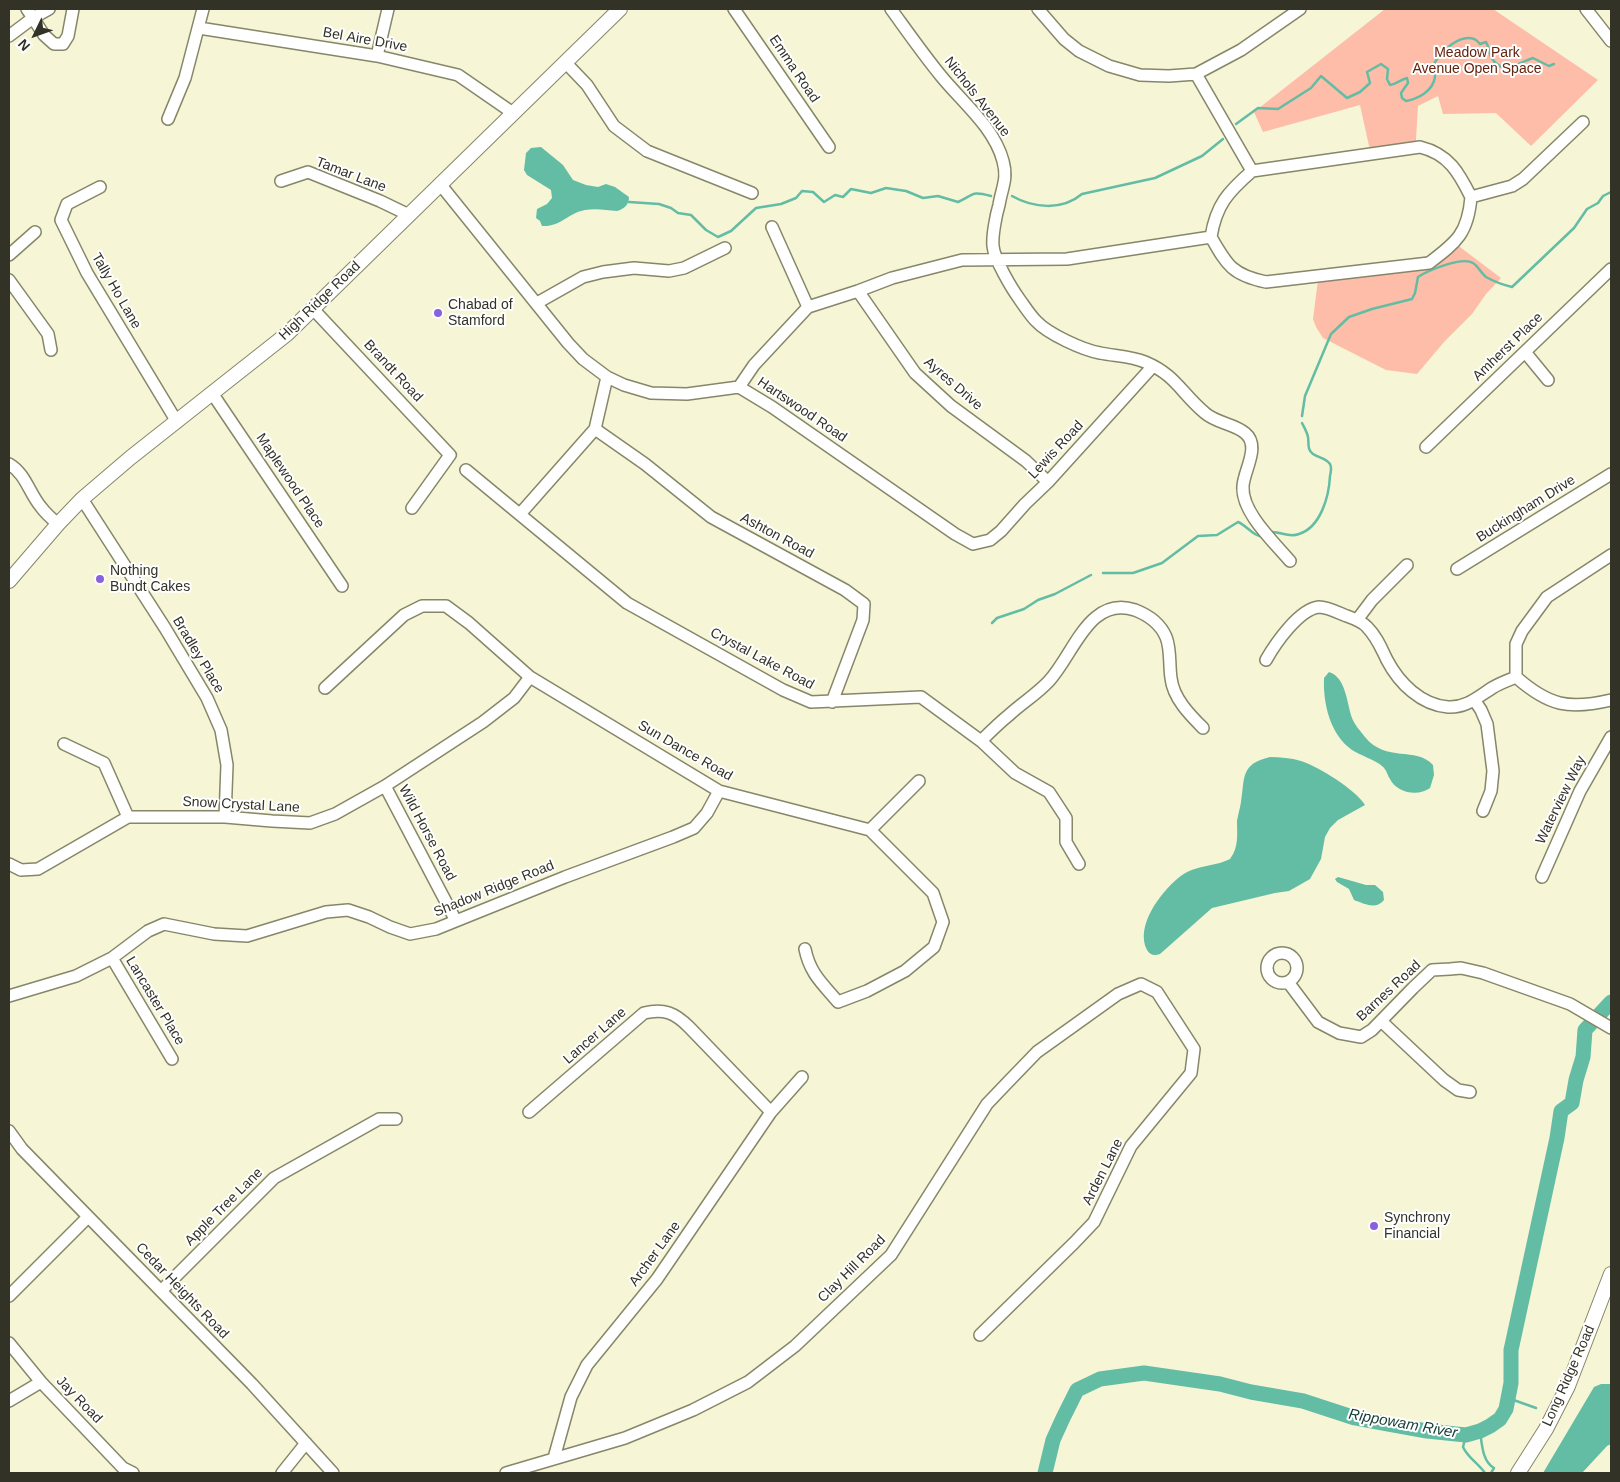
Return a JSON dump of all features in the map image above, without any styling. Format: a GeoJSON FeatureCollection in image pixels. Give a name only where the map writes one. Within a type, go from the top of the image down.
{"type":"FeatureCollection","features":[{"type":"Feature","properties":{"kind":"main road","name":"High Ridge Road"},"geometry":{"type":"LineString","coordinates":[[9,580],[58,524],[82,500],[130,458],[287,334],[620,9]]}},
{"type":"Feature","properties":{"kind":"main road","name":"Long Ridge Road"},"geometry":{"type":"LineString","coordinates":[[1518,1473],[1546,1429],[1564,1393],[1611,1274]]}},
{"type":"Feature","properties":{"kind":"street"},"geometry":{"type":"LineString","coordinates":[[9,36],[30,13],[49,9]]}},
{"type":"Feature","properties":{"kind":"street"},"geometry":{"type":"LineString","coordinates":[[30,13],[44,35],[54,44],[63,44],[68,36],[74,9]]}},
{"type":"Feature","properties":{"kind":"street"},"geometry":{"type":"LineString","coordinates":[[168,119],[186,78],[203,9]]}},
{"type":"Feature","properties":{"kind":"street"},"geometry":{"type":"LineString","coordinates":[[377,56],[388,9]]}},
{"type":"Feature","properties":{"kind":"street","name":"Emma Road"},"geometry":{"type":"LineString","coordinates":[[734,9],[829,147]]}},
{"type":"Feature","properties":{"kind":"street","name":"Nichols Avenue"},"geometry":{"type":"LineString","coordinates":[[890,9],[941,76],[995,140],[1003,160],[1006,179],[999,205],[993,246],[997,259],[1019,299],[1037,322],[1064,340],[1097,352],[1143,361],[1153,366],[1169,375],[1178,383],[1205,414],[1247,434],[1252,446],[1243,486],[1244,501],[1253,518],[1290,562]]}},
{"type":"Feature","properties":{"kind":"street"},"geometry":{"type":"LineString","coordinates":[[1038,9],[1064,39],[1079,51],[1109,66],[1140,75],[1169,76],[1196,74],[1241,50],[1300,9]]}},
{"type":"Feature","properties":{"kind":"street"},"geometry":{"type":"LineString","coordinates":[[1586,9],[1611,41]]}},
{"type":"Feature","properties":{"kind":"street","name":"Bel Aire Drive"},"geometry":{"type":"LineString","coordinates":[[199,28],[377,56],[458,75],[513,113]]}},
{"type":"Feature","properties":{"kind":"street"},"geometry":{"type":"LineString","coordinates":[[565,62],[587,85],[614,126],[647,152],[752,193]]}},
{"type":"Feature","properties":{"kind":"street"},"geometry":{"type":"LineString","coordinates":[[1196,74],[1252,171]]}},
{"type":"Feature","properties":{"kind":"street"},"geometry":{"type":"LineString","coordinates":[[1472,197],[1512,186],[1583,122]]}},
{"type":"Feature","properties":{"kind":"street"},"geometry":{"type":"LineString","coordinates":[[1420,147],[1434,150],[1449,161],[1472,197],[1470,214],[1466,228],[1450,248],[1429,263],[1266,282],[1249,279],[1236,272],[1224,260],[1211,237],[1214,219],[1221,204],[1252,171],[1420,147]]}},
{"type":"Feature","properties":{"kind":"street","name":"Tamar Lane"},"geometry":{"type":"LineString","coordinates":[[281,181],[308,172],[380,201],[409,215]]}},
{"type":"Feature","properties":{"kind":"street","name":"Hartswood Road"},"geometry":{"type":"LineString","coordinates":[[440,184],[582,359],[607,377],[651,394],[686,394],[739,386],[973,544]]}},
{"type":"Feature","properties":{"kind":"street","name":"Tally Ho Lane"},"geometry":{"type":"LineString","coordinates":[[100,187],[67,204],[61,220],[87,273],[177,422]]}},
{"type":"Feature","properties":{"kind":"street"},"geometry":{"type":"LineString","coordinates":[[772,227],[808,307]]}},
{"type":"Feature","properties":{"kind":"street"},"geometry":{"type":"LineString","coordinates":[[9,254],[35,232]]}},
{"type":"Feature","properties":{"kind":"street"},"geometry":{"type":"LineString","coordinates":[[739,386],[754,365],[808,307],[858,292],[892,278],[962,260],[1067,259],[1211,237]]}},
{"type":"Feature","properties":{"kind":"street"},"geometry":{"type":"LineString","coordinates":[[537,303],[576,281],[602,272],[634,268],[669,271],[684,268],[725,248]]}},
{"type":"Feature","properties":{"kind":"street","name":"Amherst Place"},"geometry":{"type":"LineString","coordinates":[[1426,447],[1610,271]]}},
{"type":"Feature","properties":{"kind":"street"},"geometry":{"type":"LineString","coordinates":[[9,280],[48,334],[51,350]]}},
{"type":"Feature","properties":{"kind":"street","name":"Ayres Drive"},"geometry":{"type":"LineString","coordinates":[[858,292],[915,373],[951,406],[1026,461],[1048,482]]}},
{"type":"Feature","properties":{"kind":"street","name":"Brandt Road"},"geometry":{"type":"LineString","coordinates":[[313,308],[450,455],[412,508]]}},
{"type":"Feature","properties":{"kind":"street"},"geometry":{"type":"LineString","coordinates":[[1524,352],[1548,380]]}},
{"type":"Feature","properties":{"kind":"street","name":"Lewis Road"},"geometry":{"type":"LineString","coordinates":[[973,544],[990,540],[1001,531],[1153,366]]}},
{"type":"Feature","properties":{"kind":"street"},"geometry":{"type":"LineString","coordinates":[[520,514],[596,429],[607,377]]}},
{"type":"Feature","properties":{"kind":"street","name":"Maplewood Place"},"geometry":{"type":"LineString","coordinates":[[212,393],[342,586]]}},
{"type":"Feature","properties":{"kind":"street","name":"Ashton Road"},"geometry":{"type":"LineString","coordinates":[[596,429],[645,464],[711,517],[845,590],[864,604],[863,620],[832,702]]}},
{"type":"Feature","properties":{"kind":"street"},"geometry":{"type":"LineString","coordinates":[[9,464],[17,469],[27,482],[40,506],[58,524]]}},
{"type":"Feature","properties":{"kind":"street","name":"Crystal Lake Road"},"geometry":{"type":"LineString","coordinates":[[466,470],[627,603],[783,690],[811,702],[921,697],[981,741],[1015,773],[1049,792],[1066,818],[1066,842],[1079,864]]}},
{"type":"Feature","properties":{"kind":"street","name":"Buckingham Drive"},"geometry":{"type":"LineString","coordinates":[[1458,569],[1611,474]]}},
{"type":"Feature","properties":{"kind":"street","name":"Bradley Place"},"geometry":{"type":"LineString","coordinates":[[82,500],[165,628],[207,698],[221,730],[227,765],[225,817]]}},
{"type":"Feature","properties":{"kind":"street"},"geometry":{"type":"LineString","coordinates":[[1516,677],[1516,644],[1522,631],[1548,596],[1611,555]]}},
{"type":"Feature","properties":{"kind":"street"},"geometry":{"type":"LineString","coordinates":[[1358,620],[1372,600],[1407,565]]}},
{"type":"Feature","properties":{"kind":"street","name":"Sun Dance Road"},"geometry":{"type":"LineString","coordinates":[[325,688],[404,615],[422,606],[446,606],[530,677],[719,791],[870,830]]}},
{"type":"Feature","properties":{"kind":"street"},"geometry":{"type":"LineString","coordinates":[[1266,660],[1279,639],[1303,615],[1319,607],[1358,620],[1366,625],[1402,681],[1424,701],[1434,705],[1449,707],[1475,701],[1493,688],[1516,677]]}},
{"type":"Feature","properties":{"kind":"street"},"geometry":{"type":"LineString","coordinates":[[981,741],[1009,714],[1030,699],[1050,680],[1067,658],[1083,629],[1097,617],[1112,608],[1126,608],[1141,612],[1156,621],[1166,637],[1171,680],[1180,701],[1203,728]]}},
{"type":"Feature","properties":{"kind":"street","name":"Snow Crystal Lane"},"geometry":{"type":"LineString","coordinates":[[128,817],[225,817],[272,822],[310,823],[335,814],[385,786],[483,722],[514,698],[530,677]]}},
{"type":"Feature","properties":{"kind":"street"},"geometry":{"type":"LineString","coordinates":[[1516,677],[1534,692],[1557,703],[1588,706],[1611,700]]}},
{"type":"Feature","properties":{"kind":"street"},"geometry":{"type":"LineString","coordinates":[[1475,701],[1485,717],[1493,771],[1491,791],[1483,811]]}},
{"type":"Feature","properties":{"kind":"street","name":"Waterview Way"},"geometry":{"type":"LineString","coordinates":[[1542,877],[1580,791],[1611,737]]}},
{"type":"Feature","properties":{"kind":"street"},"geometry":{"type":"LineString","coordinates":[[9,864],[21,870],[38,869],[128,817],[104,763],[64,744]]}},
{"type":"Feature","properties":{"kind":"street"},"geometry":{"type":"LineString","coordinates":[[805,949],[808,964],[815,976],[838,1002],[868,991],[905,971],[934,947],[943,922],[933,893],[870,830],[918,781]]}},
{"type":"Feature","properties":{"kind":"street","name":"Wild Horse Road"},"geometry":{"type":"LineString","coordinates":[[385,786],[456,921]]}},
{"type":"Feature","properties":{"kind":"street","name":"Shadow Ridge Road"},"geometry":{"type":"LineString","coordinates":[[9,996],[76,976],[112,958],[148,931],[164,924],[214,934],[247,936],[326,912],[348,910],[410,934],[436,929],[694,828],[707,813],[719,791]]}},
{"type":"Feature","properties":{"kind":"street","name":"Lancaster Place"},"geometry":{"type":"LineString","coordinates":[[112,958],[172,1059]]}},
{"type":"Feature","properties":{"kind":"street","name":"Barnes Road"},"geometry":{"type":"LineString","coordinates":[[1288,982],[1318,1022],[1339,1033],[1361,1037],[1372,1030],[1432,970],[1461,968],[1483,973],[1574,1006],[1611,1028]]}},
{"type":"Feature","properties":{"kind":"street","name":"Arden Lane"},"geometry":{"type":"LineString","coordinates":[[980,1335],[1094,1222],[1131,1146],[1192,1073],[1194,1049],[1157,992],[1142,984]]}},
{"type":"Feature","properties":{"kind":"street","name":"Clay Hill Road"},"geometry":{"type":"LineString","coordinates":[[506,1473],[625,1438],[693,1410],[748,1382],[795,1346],[891,1255],[986,1104],[1037,1052],[1118,994],[1142,984]]}},
{"type":"Feature","properties":{"kind":"street","name":"Lancer Lane"},"geometry":{"type":"LineString","coordinates":[[528,1112],[644,1013],[664,1011],[675,1015],[689,1026],[771,1112]]}},
{"type":"Feature","properties":{"kind":"street"},"geometry":{"type":"LineString","coordinates":[[1381,1021],[1444,1080],[1458,1090],[1470,1092]]}},
{"type":"Feature","properties":{"kind":"street","name":"Archer Lane"},"geometry":{"type":"LineString","coordinates":[[554,1458],[571,1396],[587,1365],[657,1279],[771,1112],[802,1077]]}},
{"type":"Feature","properties":{"kind":"street","name":"Apple Tree Lane"},"geometry":{"type":"LineString","coordinates":[[161,1291],[274,1178],[379,1119],[396,1119]]}},
{"type":"Feature","properties":{"kind":"street","name":"Cedar Heights Road"},"geometry":{"type":"LineString","coordinates":[[9,1131],[22,1149],[252,1384],[333,1473]]}},
{"type":"Feature","properties":{"kind":"street"},"geometry":{"type":"LineString","coordinates":[[9,1296],[88,1217]]}},
{"type":"Feature","properties":{"kind":"street","name":"Jay Road"},"geometry":{"type":"LineString","coordinates":[[9,1343],[41,1382],[128,1470]]}},
{"type":"Feature","properties":{"kind":"street"},"geometry":{"type":"LineString","coordinates":[[9,1401],[41,1382]]}},
{"type":"Feature","properties":{"kind":"street"},"geometry":{"type":"LineString","coordinates":[[282,1473],[306,1443]]}},
{"type":"Feature","properties":{"kind":"street"},"geometry":{"type":"LineString","coordinates":[[112,1473],[128,1470]]}},
{"type":"Feature","properties":{"kind":"green space","name":"Meadow Park Avenue Open Space"},"geometry":{"type":"Polygon","coordinates":[[[1385,9],[1493,9],[1598,80],[1531,146],[1496,113],[1443,114],[1438,96],[1418,106],[1415,155],[1405,151],[1371,155],[1360,105],[1263,132],[1254,112],[1385,9]]]}},
{"type":"Feature","properties":{"kind":"green space"},"geometry":{"type":"Polygon","coordinates":[[[1448,238],[1501,278],[1486,294],[1472,314],[1444,342],[1417,374],[1386,370],[1323,338],[1313,319],[1319,272],[1429,256],[1445,244],[1448,238]]]}},
{"type":"Feature","properties":{"kind":"water"},"geometry":{"type":"Polygon","coordinates":[[[541,147],[563,165],[573,180],[598,187],[606,184],[615,187],[629,197],[627,204],[624,208],[617,211],[585,210],[549,226],[542,226],[536,218],[537,209],[547,204],[552,198],[551,190],[527,175],[524,170],[526,153],[531,148],[541,147]]]}},
{"type":"Feature","properties":{"kind":"water"},"geometry":{"type":"Polygon","coordinates":[[[1329,672],[1339,679],[1353,720],[1373,745],[1382,750],[1418,756],[1426,759],[1433,765],[1434,775],[1430,788],[1414,793],[1398,788],[1393,784],[1382,766],[1352,750],[1344,743],[1338,736],[1329,718],[1324,678],[1329,672]]]}},
{"type":"Feature","properties":{"kind":"water"},"geometry":{"type":"Polygon","coordinates":[[[1270,757],[1297,760],[1317,768],[1354,792],[1365,805],[1338,820],[1330,828],[1325,837],[1321,859],[1310,879],[1289,891],[1212,908],[1160,954],[1151,954],[1147,950],[1144,941],[1144,931],[1151,911],[1163,893],[1183,874],[1196,868],[1217,864],[1230,859],[1236,845],[1237,821],[1246,773],[1253,764],[1270,757]]]}},
{"type":"Feature","properties":{"kind":"water"},"geometry":{"type":"Polygon","coordinates":[[[1338,877],[1366,885],[1375,885],[1383,892],[1384,900],[1374,905],[1354,900],[1349,889],[1337,882],[1335,879],[1338,877]]]}},
{"type":"Feature","properties":{"kind":"water"},"geometry":{"type":"Polygon","coordinates":[[[1601,1384],[1611,1384],[1611,1444],[1582,1473],[1543,1473],[1594,1387],[1601,1384]]]}},
{"type":"Feature","properties":{"kind":"waterway"},"geometry":{"type":"LineString","coordinates":[[1236,124],[1258,108],[1278,109],[1311,88],[1321,76],[1347,98],[1360,92],[1370,83],[1367,72],[1381,64],[1388,69],[1387,79],[1390,85],[1407,78],[1408,83],[1401,93],[1402,98],[1406,101],[1415,98],[1424,94],[1434,82],[1434,64],[1438,58],[1452,44],[1468,38],[1477,40],[1480,44],[1486,42],[1491,57],[1500,66],[1510,67],[1533,58],[1549,66],[1554,64]]}},
{"type":"Feature","properties":{"kind":"waterway"},"geometry":{"type":"LineString","coordinates":[[1012,196],[1038,205],[1047,206],[1066,203],[1082,194],[1155,178],[1202,156],[1223,139]]}},
{"type":"Feature","properties":{"kind":"waterway"},"geometry":{"type":"LineString","coordinates":[[629,202],[659,204],[671,208],[678,213],[691,215],[706,230],[718,237],[731,231],[756,208],[781,204],[796,198],[802,191],[813,192],[824,202],[835,195],[843,197],[851,189],[871,193],[886,188],[906,191],[923,198],[938,196],[958,202],[976,194],[991,196]]}},
{"type":"Feature","properties":{"kind":"waterway"},"geometry":{"type":"LineString","coordinates":[[1302,416],[1305,396],[1331,334],[1349,317],[1412,299],[1418,277],[1436,268],[1461,261],[1473,263],[1486,277],[1512,287],[1574,228],[1587,209],[1611,192]]}},
{"type":"Feature","properties":{"kind":"waterway"},"geometry":{"type":"LineString","coordinates":[[1272,532],[1292,535],[1307,530],[1318,518],[1326,501],[1331,466],[1326,460],[1313,454],[1310,450],[1308,435],[1302,423]]}},
{"type":"Feature","properties":{"kind":"waterway"},"geometry":{"type":"LineString","coordinates":[[1103,573],[1133,573],[1162,563],[1198,536],[1217,535],[1238,522],[1257,535],[1265,537]]}},
{"type":"Feature","properties":{"kind":"waterway"},"geometry":{"type":"LineString","coordinates":[[992,623],[997,618],[1024,609],[1038,600],[1055,594],[1091,575]]}},
{"type":"Feature","properties":{"kind":"waterway","name":"Rippowam River"},"geometry":{"type":"LineString","coordinates":[[1045,1473],[1053,1440],[1077,1390],[1100,1379],[1144,1373],[1220,1384],[1251,1392],[1303,1401],[1355,1418],[1427,1431],[1466,1435],[1480,1431],[1500,1419],[1506,1409],[1511,1383],[1511,1350],[1557,1138],[1561,1111],[1572,1103],[1583,1057],[1585,1030],[1611,1002]]}},
{"type":"Feature","properties":{"kind":"waterway"},"geometry":{"type":"LineString","coordinates":[[1508,1398],[1536,1408]]}},
{"type":"Feature","properties":{"kind":"waterway"},"geometry":{"type":"LineString","coordinates":[[1480,1431],[1485,1457],[1494,1468],[1491,1473]]}},
{"type":"Feature","properties":{"kind":"waterway"},"geometry":{"type":"LineString","coordinates":[[1466,1435],[1463,1447],[1485,1473]]}},
{"type":"Feature","properties":{"kind":"place","name":"Chabad of Stamford"},"geometry":{"type":"Point","coordinates":[438,313]}},
{"type":"Feature","properties":{"kind":"place","name":"Nothing Bundt Cakes"},"geometry":{"type":"Point","coordinates":[100,579]}},
{"type":"Feature","properties":{"kind":"place","name":"Synchrony Financial"},"geometry":{"type":"Point","coordinates":[1374,1226]}}]}
